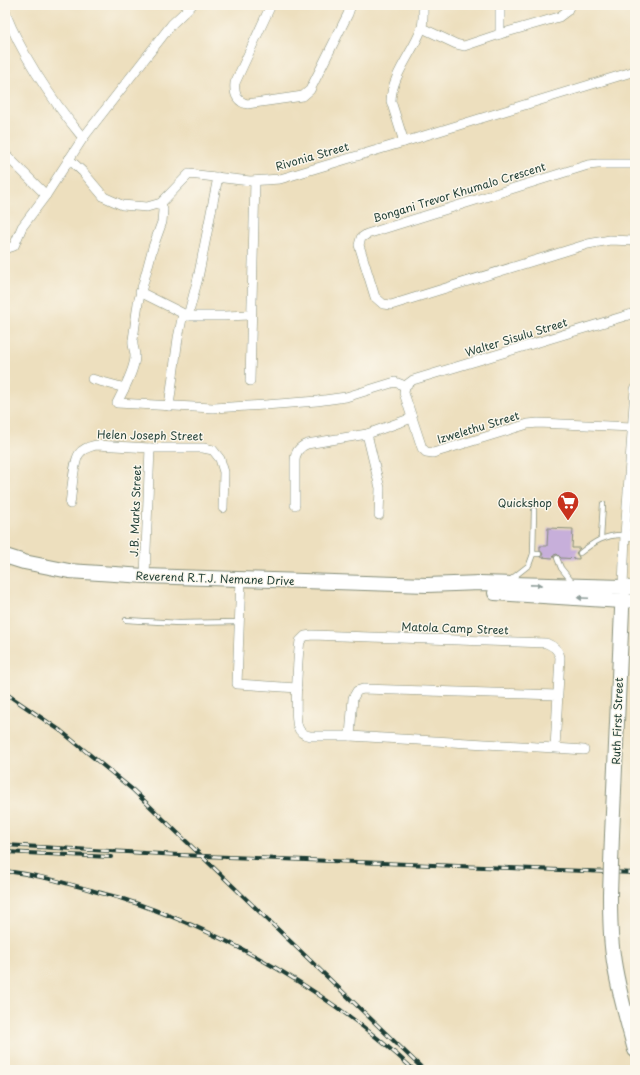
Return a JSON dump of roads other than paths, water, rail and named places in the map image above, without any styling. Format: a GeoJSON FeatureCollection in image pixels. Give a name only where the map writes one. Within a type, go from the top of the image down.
{"type":"FeatureCollection","features":[{"type":"Feature","properties":{"kind":"main road","name":"Reverend R.T.J. Nemane Drive"},"geometry":{"type":"LineString","coordinates":[[5,556],[41,566],[70,571],[145,576],[427,585],[503,584],[575,586],[629,594]]}},
{"type":"Feature","properties":{"kind":"main road","name":"Reverend R.T.J. Nemane Drive"},"geometry":{"type":"LineString","coordinates":[[427,585],[481,592],[629,594]]}},
{"type":"Feature","properties":{"kind":"main road","name":"Ruth First Street"},"geometry":{"type":"LineString","coordinates":[[629,594],[612,835],[610,921],[613,956],[635,1050]]}},
{"type":"Feature","properties":{"kind":"street"},"geometry":{"type":"LineString","coordinates":[[5,249],[14,246],[22,227],[46,195],[83,138],[172,24],[192,5]]}},
{"type":"Feature","properties":{"kind":"street"},"geometry":{"type":"LineString","coordinates":[[271,5],[235,83],[235,94],[247,104],[306,95],[310,90],[348,14],[351,5]]}},
{"type":"Feature","properties":{"kind":"street"},"geometry":{"type":"LineString","coordinates":[[404,142],[390,101],[391,92],[422,28],[423,5]]}},
{"type":"Feature","properties":{"kind":"street"},"geometry":{"type":"LineString","coordinates":[[500,5],[500,34]]}},
{"type":"Feature","properties":{"kind":"street"},"geometry":{"type":"LineString","coordinates":[[422,28],[456,44],[464,46],[559,17],[567,11],[570,5]]}},
{"type":"Feature","properties":{"kind":"street"},"geometry":{"type":"LineString","coordinates":[[5,12],[12,31],[34,69],[69,121],[83,138]]}},
{"type":"Feature","properties":{"kind":"street","name":"Rivonia Street"},"geometry":{"type":"LineString","coordinates":[[161,203],[189,174],[250,182],[280,179],[635,71]]}},
{"type":"Feature","properties":{"kind":"street"},"geometry":{"type":"LineString","coordinates":[[5,154],[46,195]]}},
{"type":"Feature","properties":{"kind":"street"},"geometry":{"type":"LineString","coordinates":[[69,158],[104,197],[111,201],[122,205],[147,207],[161,203],[163,210],[162,222],[140,292],[132,340],[135,356],[125,388],[118,403],[213,408],[317,401],[346,397],[395,382],[404,386]]}},
{"type":"Feature","properties":{"kind":"street","name":"Bongani Trevor Khumalo Crescent"},"geometry":{"type":"LineString","coordinates":[[635,164],[588,165],[367,234],[361,238],[358,245],[376,297],[380,302],[391,305],[588,244],[610,240],[635,241]]}},
{"type":"Feature","properties":{"kind":"street"},"geometry":{"type":"LineString","coordinates":[[170,406],[178,338],[198,278],[218,177]]}},
{"type":"Feature","properties":{"kind":"street"},"geometry":{"type":"LineString","coordinates":[[250,381],[255,181]]}},
{"type":"Feature","properties":{"kind":"street"},"geometry":{"type":"LineString","coordinates":[[140,292],[186,315],[251,315]]}},
{"type":"Feature","properties":{"kind":"street","name":"Walter Sisulu Street"},"geometry":{"type":"LineString","coordinates":[[404,386],[413,380],[635,313]]}},
{"type":"Feature","properties":{"kind":"street"},"geometry":{"type":"LineString","coordinates":[[92,378],[125,388]]}},
{"type":"Feature","properties":{"kind":"street","name":"Izwelethu Street"},"geometry":{"type":"LineString","coordinates":[[404,386],[404,393],[422,448],[426,452],[431,453],[528,424],[543,423],[633,427]]}},
{"type":"Feature","properties":{"kind":"street","name":"Ruth First Street"},"geometry":{"type":"LineString","coordinates":[[629,594],[625,535],[635,389]]}},
{"type":"Feature","properties":{"kind":"street"},"geometry":{"type":"LineString","coordinates":[[295,505],[295,455],[300,447],[307,444],[367,434],[412,418]]}},
{"type":"Feature","properties":{"kind":"street"},"geometry":{"type":"LineString","coordinates":[[367,434],[380,488],[379,515]]}},
{"type":"Feature","properties":{"kind":"street","name":"Helen Joseph Street"},"geometry":{"type":"LineString","coordinates":[[70,504],[76,462],[79,455],[83,450],[96,445],[150,448],[203,448],[213,450],[220,459],[224,472],[224,508]]}},
{"type":"Feature","properties":{"kind":"street","name":"J.B. Marks Street"},"geometry":{"type":"LineString","coordinates":[[145,576],[150,448]]}},
{"type":"Feature","properties":{"kind":"street"},"geometry":{"type":"LineString","coordinates":[[625,535],[635,536]]}},
{"type":"Feature","properties":{"kind":"street"},"geometry":{"type":"LineString","coordinates":[[240,578],[237,684],[297,688],[297,722],[298,728],[302,733],[310,736],[350,736],[584,750]]}},
{"type":"Feature","properties":{"kind":"street","name":"Matola Camp Street"},"geometry":{"type":"LineString","coordinates":[[297,688],[300,642],[305,636],[312,634],[546,643],[555,648],[559,655],[555,748]]}},
{"type":"Feature","properties":{"kind":"street"},"geometry":{"type":"LineString","coordinates":[[350,736],[353,698],[357,691],[363,689],[557,695]]}},
{"type":"Feature","properties":{"kind":"lane"},"geometry":{"type":"LineString","coordinates":[[601,538],[603,504]]}},
{"type":"Feature","properties":{"kind":"lane"},"geometry":{"type":"LineString","coordinates":[[503,584],[526,568],[531,562],[533,554],[534,510]]}},
{"type":"Feature","properties":{"kind":"lane"},"geometry":{"type":"LineString","coordinates":[[580,553],[601,538],[614,535],[625,535]]}},
{"type":"Feature","properties":{"kind":"lane"},"geometry":{"type":"LineString","coordinates":[[533,554],[539,554]]}},
{"type":"Feature","properties":{"kind":"lane"},"geometry":{"type":"LineString","coordinates":[[557,558],[566,576],[575,586]]}},
{"type":"Feature","properties":{"kind":"lane"},"geometry":{"type":"LineString","coordinates":[[126,620],[179,623],[239,622]]}},
{"type":"Feature","properties":{"kind":"railway"},"geometry":{"type":"LineString","coordinates":[[5,693],[61,731],[133,790],[424,1070]]}},
{"type":"Feature","properties":{"kind":"railway"},"geometry":{"type":"LineString","coordinates":[[5,845],[179,855],[635,873]]}},
{"type":"Feature","properties":{"kind":"railway"},"geometry":{"type":"LineString","coordinates":[[5,852],[111,857]]}},
{"type":"Feature","properties":{"kind":"railway"},"geometry":{"type":"LineString","coordinates":[[5,871],[27,874],[120,898],[160,912],[238,947],[276,968],[349,1016],[414,1070]]}},
{"type":"Feature","properties":{"kind":"place","name":"Quickshop"},"geometry":{"type":"Point","coordinates":[568,522]}}]}
